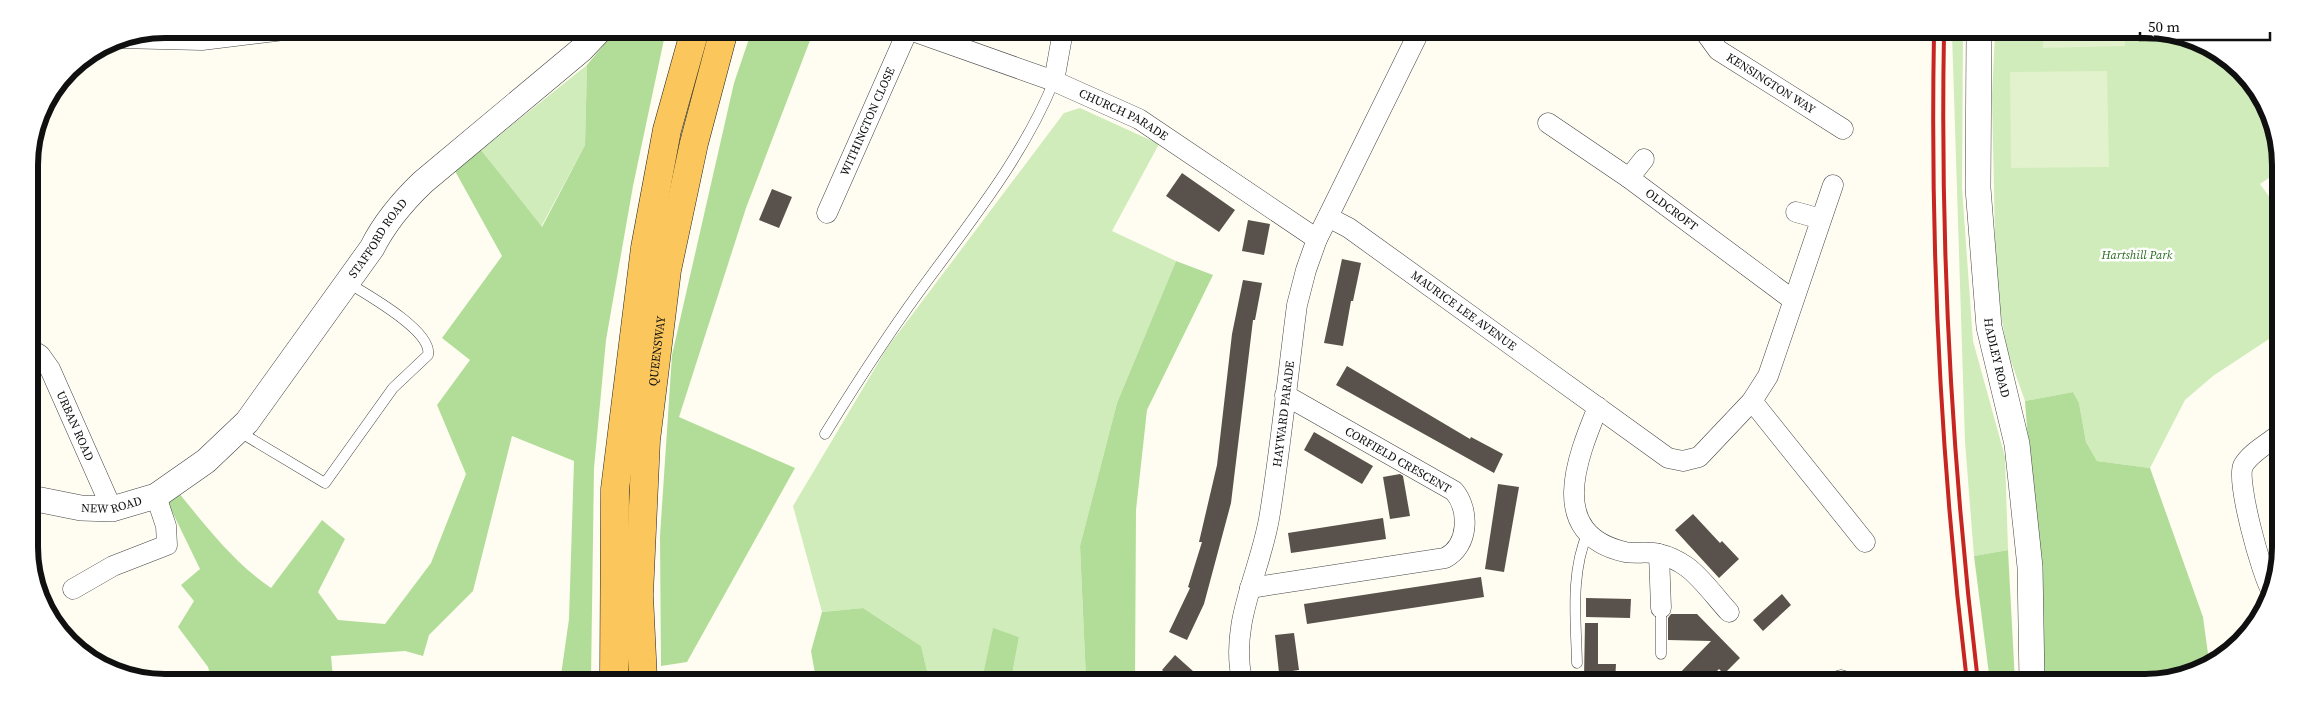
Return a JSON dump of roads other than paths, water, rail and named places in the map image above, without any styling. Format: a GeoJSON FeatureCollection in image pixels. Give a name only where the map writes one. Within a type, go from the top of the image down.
{"type":"FeatureCollection","features":[{"type":"Feature","properties":{"kind":"highway","name":"QUEENSWAY"},"geometry":{"type":"LineString","coordinates":[[614,674],[615,489],[645,248],[668,130],[693,38]]}},
{"type":"Feature","properties":{"kind":"highway","name":"QUEENSWAY"},"geometry":{"type":"LineString","coordinates":[[642,674],[639,595],[646,440],[667,270],[694,143],[722,38]]}},
{"type":"Feature","properties":{"kind":"street"},"geometry":{"type":"LineString","coordinates":[[150,39],[202,40],[239,38]]}},
{"type":"Feature","properties":{"kind":"street","name":"STAFFORD ROAD"},"geometry":{"type":"LineString","coordinates":[[185,474],[206,461],[247,422],[348,283],[372,248],[383,226],[407,198],[581,50],[592,38]]}},
{"type":"Feature","properties":{"kind":"street","name":"WITHINGTON CLOSE"},"geometry":{"type":"LineString","coordinates":[[827,213],[905,38]]}},
{"type":"Feature","properties":{"kind":"street","name":"CHURCH PARADE"},"geometry":{"type":"LineString","coordinates":[[932,38],[1054,81],[1146,122],[1318,239]]}},
{"type":"Feature","properties":{"kind":"street"},"geometry":{"type":"LineString","coordinates":[[1054,81],[1062,38]]}},
{"type":"Feature","properties":{"kind":"street"},"geometry":{"type":"LineString","coordinates":[[1328,217],[1417,38]]}},
{"type":"Feature","properties":{"kind":"street","name":"KENSINGTON WAY"},"geometry":{"type":"LineString","coordinates":[[1709,38],[1718,50],[1843,129]]}},
{"type":"Feature","properties":{"kind":"street","name":"HADLEY ROAD"},"geometry":{"type":"LineString","coordinates":[[1978,38],[1978,188],[1989,327],[2017,444],[2030,567],[2032,673]]}},
{"type":"Feature","properties":{"kind":"street","name":"OLDCROFT"},"geometry":{"type":"LineString","coordinates":[[1548,123],[1629,178],[1793,300]]}},
{"type":"Feature","properties":{"kind":"street"},"geometry":{"type":"LineString","coordinates":[[1629,178],[1644,158]]}},
{"type":"Feature","properties":{"kind":"street"},"geometry":{"type":"LineString","coordinates":[[1729,612],[1688,568],[1659,554],[1626,552],[1603,544],[1588,532],[1576,517],[1573,489],[1579,454],[1598,407],[1668,458],[1683,461],[1699,457],[1752,401],[1768,376],[1833,185]]}},
{"type":"Feature","properties":{"kind":"street"},"geometry":{"type":"LineString","coordinates":[[1796,212],[1821,219]]}},
{"type":"Feature","properties":{"kind":"street","name":"HAYWARD PARADE"},"geometry":{"type":"LineString","coordinates":[[1241,673],[1238,644],[1242,618],[1270,515],[1298,305],[1306,270],[1328,217]]}},
{"type":"Feature","properties":{"kind":"street","name":"MAURICE LEE AVENUE"},"geometry":{"type":"LineString","coordinates":[[1328,217],[1349,228],[1598,407]]}},
{"type":"Feature","properties":{"kind":"street","name":"URBAN ROAD"},"geometry":{"type":"LineString","coordinates":[[38,354],[50,369],[112,509]]}},
{"type":"Feature","properties":{"kind":"street","name":"CORFIELD CRESCENT"},"geometry":{"type":"LineString","coordinates":[[1250,588],[1445,558],[1454,554],[1461,544],[1464,510],[1461,500],[1454,491],[1285,395]]}},
{"type":"Feature","properties":{"kind":"street"},"geometry":{"type":"LineString","coordinates":[[1752,401],[1865,542]]}},
{"type":"Feature","properties":{"kind":"street"},"geometry":{"type":"LineString","coordinates":[[2268,579],[2250,523],[2241,480],[2243,466],[2272,440]]}},
{"type":"Feature","properties":{"kind":"street","name":"NEW ROAD"},"geometry":{"type":"LineString","coordinates":[[38,499],[82,508],[112,509],[156,496],[185,474]]}},
{"type":"Feature","properties":{"kind":"street"},"geometry":{"type":"LineString","coordinates":[[73,589],[113,566],[167,545],[166,526],[156,496]]}},
{"type":"Feature","properties":{"kind":"street"},"geometry":{"type":"LineString","coordinates":[[1659,554],[1661,608]]}},
{"type":"Feature","properties":{"kind":"lane"},"geometry":{"type":"LineString","coordinates":[[826,434],[868,364],[932,273],[987,202],[1042,111],[1054,81]]}},
{"type":"Feature","properties":{"kind":"lane"},"geometry":{"type":"LineString","coordinates":[[238,432],[326,483],[393,388],[428,355],[427,345],[406,321],[388,307],[348,283]]}},
{"type":"Feature","properties":{"kind":"lane"},"geometry":{"type":"LineString","coordinates":[[1577,663],[1576,598],[1579,556],[1588,532]]}},
{"type":"Feature","properties":{"kind":"lane"},"geometry":{"type":"LineString","coordinates":[[1660,654],[1661,608]]}},
{"type":"Feature","properties":{"kind":"railway"},"geometry":{"type":"LineString","coordinates":[[1934,38],[1934,195],[1939,358],[1950,520],[1966,673]]}},
{"type":"Feature","properties":{"kind":"railway"},"geometry":{"type":"LineString","coordinates":[[1944,38],[1944,195],[1950,358],[1961,520],[1977,673]]}},
{"type":"Feature","properties":{"kind":"park label","name":"Hartshill Park"},"geometry":{"type":"Point","coordinates":[2137,255]}}]}
